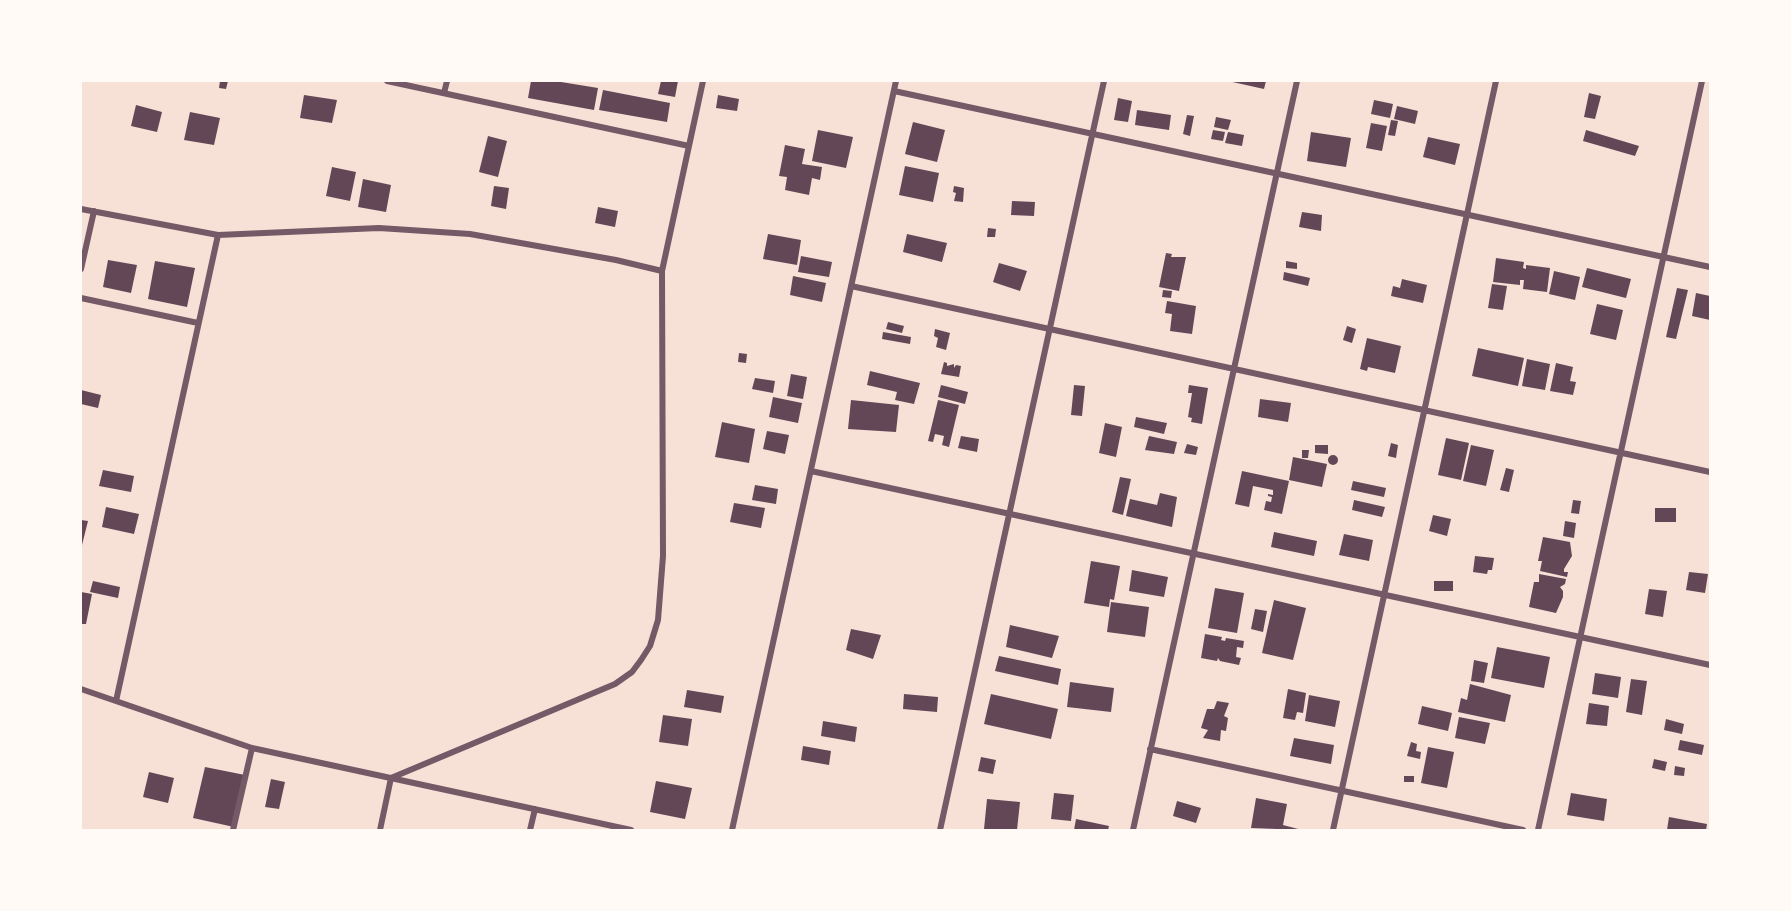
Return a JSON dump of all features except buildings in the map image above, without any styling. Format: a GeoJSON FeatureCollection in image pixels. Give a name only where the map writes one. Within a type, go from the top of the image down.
{"type":"FeatureCollection","features":[{"type":"Feature","properties":{"kind":"street"},"geometry":{"type":"LineString","coordinates":[[387,81],[689,146]]}},
{"type":"Feature","properties":{"kind":"street"},"geometry":{"type":"LineString","coordinates":[[444,93],[447,81]]}},
{"type":"Feature","properties":{"kind":"street"},"geometry":{"type":"LineString","coordinates":[[391,778],[615,684],[632,672],[650,646],[658,620],[663,556],[662,271],[703,81]]}},
{"type":"Feature","properties":{"kind":"street"},"geometry":{"type":"LineString","coordinates":[[732,830],[896,81]]}},
{"type":"Feature","properties":{"kind":"street"},"geometry":{"type":"LineString","coordinates":[[940,830],[1104,81]]}},
{"type":"Feature","properties":{"kind":"street"},"geometry":{"type":"LineString","coordinates":[[1133,830],[1297,81]]}},
{"type":"Feature","properties":{"kind":"street"},"geometry":{"type":"LineString","coordinates":[[1333,830],[1496,81]]}},
{"type":"Feature","properties":{"kind":"street"},"geometry":{"type":"LineString","coordinates":[[1538,830],[1702,81]]}},
{"type":"Feature","properties":{"kind":"street"},"geometry":{"type":"LineString","coordinates":[[894,91],[1710,267]]}},
{"type":"Feature","properties":{"kind":"street"},"geometry":{"type":"LineString","coordinates":[[81,209],[218,235],[379,228],[470,234],[662,271]]}},
{"type":"Feature","properties":{"kind":"street"},"geometry":{"type":"LineString","coordinates":[[81,269],[94,211]]}},
{"type":"Feature","properties":{"kind":"street"},"geometry":{"type":"LineString","coordinates":[[116,701],[218,235]]}},
{"type":"Feature","properties":{"kind":"street"},"geometry":{"type":"LineString","coordinates":[[851,286],[1710,472]]}},
{"type":"Feature","properties":{"kind":"street"},"geometry":{"type":"LineString","coordinates":[[81,298],[198,323]]}},
{"type":"Feature","properties":{"kind":"street"},"geometry":{"type":"LineString","coordinates":[[811,471],[1710,665]]}},
{"type":"Feature","properties":{"kind":"street"},"geometry":{"type":"LineString","coordinates":[[81,689],[252,748],[631,830]]}},
{"type":"Feature","properties":{"kind":"street"},"geometry":{"type":"LineString","coordinates":[[233,830],[252,748]]}},
{"type":"Feature","properties":{"kind":"street"},"geometry":{"type":"LineString","coordinates":[[1150,749],[1523,830]]}},
{"type":"Feature","properties":{"kind":"street"},"geometry":{"type":"LineString","coordinates":[[380,830],[391,778]]}},
{"type":"Feature","properties":{"kind":"street"},"geometry":{"type":"LineString","coordinates":[[530,830],[535,810]]}}]}
